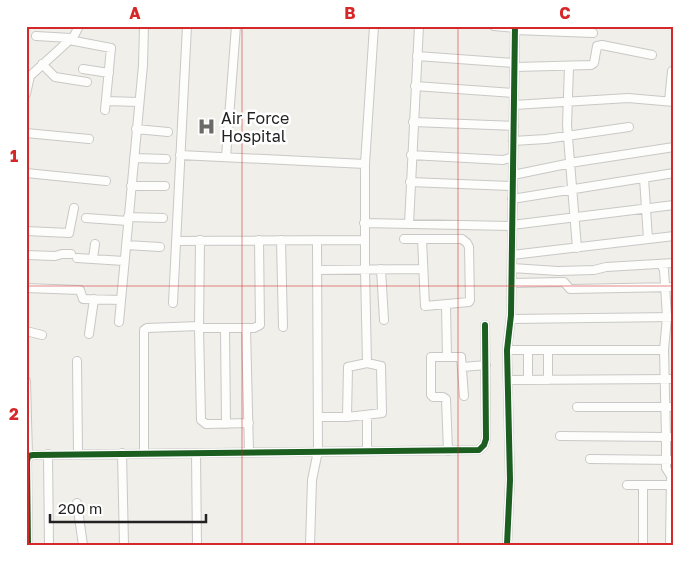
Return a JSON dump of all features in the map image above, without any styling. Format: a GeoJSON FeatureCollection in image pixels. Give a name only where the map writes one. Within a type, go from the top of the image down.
{"type":"FeatureCollection","features":[{"type":"Feature","properties":{"kind":"street"},"geometry":{"type":"LineString","coordinates":[[26,94],[30,76],[54,56],[79,26]]}},
{"type":"Feature","properties":{"kind":"street"},"geometry":{"type":"LineString","coordinates":[[119,322],[143,65],[144,26]]}},
{"type":"Feature","properties":{"kind":"street"},"geometry":{"type":"LineString","coordinates":[[173,303],[187,26]]}},
{"type":"Feature","properties":{"kind":"street"},"geometry":{"type":"LineString","coordinates":[[226,157],[236,26]]}},
{"type":"Feature","properties":{"kind":"street"},"geometry":{"type":"LineString","coordinates":[[367,363],[364,270],[365,164],[374,26]]}},
{"type":"Feature","properties":{"kind":"street"},"geometry":{"type":"LineString","coordinates":[[409,224],[419,26]]}},
{"type":"Feature","properties":{"kind":"street"},"geometry":{"type":"LineString","coordinates":[[494,26],[593,33]]}},
{"type":"Feature","properties":{"kind":"street"},"geometry":{"type":"LineString","coordinates":[[507,545],[510,480],[508,350],[512,283],[515,28]]}},
{"type":"Feature","properties":{"kind":"street"},"geometry":{"type":"LineString","coordinates":[[36,36],[70,39],[111,48],[106,105],[139,102]]}},
{"type":"Feature","properties":{"kind":"street"},"geometry":{"type":"LineString","coordinates":[[417,56],[515,65],[569,67],[593,64],[596,49],[600,45],[652,55]]}},
{"type":"Feature","properties":{"kind":"street"},"geometry":{"type":"LineString","coordinates":[[26,67],[40,66],[55,76],[87,82]]}},
{"type":"Feature","properties":{"kind":"street"},"geometry":{"type":"LineString","coordinates":[[569,67],[568,136],[577,248]]}},
{"type":"Feature","properties":{"kind":"street"},"geometry":{"type":"LineString","coordinates":[[83,69],[109,73]]}},
{"type":"Feature","properties":{"kind":"street"},"geometry":{"type":"LineString","coordinates":[[514,105],[628,98],[672,101],[672,71]]}},
{"type":"Feature","properties":{"kind":"street"},"geometry":{"type":"LineString","coordinates":[[416,86],[514,93]]}},
{"type":"Feature","properties":{"kind":"street"},"geometry":{"type":"LineString","coordinates":[[413,122],[514,126]]}},
{"type":"Feature","properties":{"kind":"street"},"geometry":{"type":"LineString","coordinates":[[513,141],[546,139],[630,128]]}},
{"type":"Feature","properties":{"kind":"street"},"geometry":{"type":"LineString","coordinates":[[136,129],[168,132]]}},
{"type":"Feature","properties":{"kind":"street"},"geometry":{"type":"LineString","coordinates":[[26,133],[89,139]]}},
{"type":"Feature","properties":{"kind":"street"},"geometry":{"type":"LineString","coordinates":[[513,175],[674,147]]}},
{"type":"Feature","properties":{"kind":"street"},"geometry":{"type":"LineString","coordinates":[[180,154],[365,164]]}},
{"type":"Feature","properties":{"kind":"street"},"geometry":{"type":"LineString","coordinates":[[412,155],[503,160],[513,157]]}},
{"type":"Feature","properties":{"kind":"street"},"geometry":{"type":"LineString","coordinates":[[134,158],[166,159]]}},
{"type":"Feature","properties":{"kind":"street"},"geometry":{"type":"LineString","coordinates":[[26,173],[106,181]]}},
{"type":"Feature","properties":{"kind":"street"},"geometry":{"type":"LineString","coordinates":[[512,199],[674,173]]}},
{"type":"Feature","properties":{"kind":"street"},"geometry":{"type":"LineString","coordinates":[[644,178],[648,239]]}},
{"type":"Feature","properties":{"kind":"street"},"geometry":{"type":"LineString","coordinates":[[410,182],[513,186]]}},
{"type":"Feature","properties":{"kind":"street"},"geometry":{"type":"LineString","coordinates":[[131,186],[165,186]]}},
{"type":"Feature","properties":{"kind":"street"},"geometry":{"type":"LineString","coordinates":[[364,223],[512,225],[674,205]]}},
{"type":"Feature","properties":{"kind":"street"},"geometry":{"type":"LineString","coordinates":[[26,231],[68,232],[74,208]]}},
{"type":"Feature","properties":{"kind":"street"},"geometry":{"type":"LineString","coordinates":[[86,218],[163,218]]}},
{"type":"Feature","properties":{"kind":"street"},"geometry":{"type":"LineString","coordinates":[[512,255],[674,236]]}},
{"type":"Feature","properties":{"kind":"street"},"geometry":{"type":"LineString","coordinates":[[404,239],[422,239],[462,239],[469,245],[470,301],[425,306],[422,239]]}},
{"type":"Feature","properties":{"kind":"street"},"geometry":{"type":"LineString","coordinates":[[176,240],[364,240]]}},
{"type":"Feature","properties":{"kind":"street"},"geometry":{"type":"LineString","coordinates":[[200,240],[201,420],[206,424],[249,423]]}},
{"type":"Feature","properties":{"kind":"street"},"geometry":{"type":"LineString","coordinates":[[144,453],[144,330],[147,328],[246,328],[258,326],[261,322],[259,240]]}},
{"type":"Feature","properties":{"kind":"street"},"geometry":{"type":"LineString","coordinates":[[281,240],[283,327]]}},
{"type":"Feature","properties":{"kind":"street"},"geometry":{"type":"LineString","coordinates":[[310,545],[312,480],[318,451],[317,240]]}},
{"type":"Feature","properties":{"kind":"street"},"geometry":{"type":"LineString","coordinates":[[93,258],[94,244]]}},
{"type":"Feature","properties":{"kind":"street"},"geometry":{"type":"LineString","coordinates":[[126,245],[160,247]]}},
{"type":"Feature","properties":{"kind":"street"},"geometry":{"type":"LineString","coordinates":[[26,255],[55,256],[62,254],[124,261]]}},
{"type":"Feature","properties":{"kind":"street"},"geometry":{"type":"LineString","coordinates":[[512,268],[558,271],[594,270],[606,267],[674,263]]}},
{"type":"Feature","properties":{"kind":"street"},"geometry":{"type":"LineString","coordinates":[[661,264],[670,287],[670,317],[664,350],[670,379],[670,460],[666,468],[671,476],[672,485],[671,542]]}},
{"type":"Feature","properties":{"kind":"street"},"geometry":{"type":"LineString","coordinates":[[317,270],[423,268]]}},
{"type":"Feature","properties":{"kind":"street"},"geometry":{"type":"LineString","coordinates":[[381,269],[384,320]]}},
{"type":"Feature","properties":{"kind":"street"},"geometry":{"type":"LineString","coordinates":[[512,283],[564,282],[570,289],[670,287]]}},
{"type":"Feature","properties":{"kind":"street"},"geometry":{"type":"LineString","coordinates":[[26,288],[80,290],[82,299],[121,300]]}},
{"type":"Feature","properties":{"kind":"street"},"geometry":{"type":"LineString","coordinates":[[89,334],[94,299]]}},
{"type":"Feature","properties":{"kind":"street"},"geometry":{"type":"LineString","coordinates":[[446,305],[447,357]]}},
{"type":"Feature","properties":{"kind":"street"},"geometry":{"type":"LineString","coordinates":[[511,319],[670,317]]}},
{"type":"Feature","properties":{"kind":"street"},"geometry":{"type":"LineString","coordinates":[[28,456],[78,453],[479,450],[484,445],[487,429],[485,325]]}},
{"type":"Feature","properties":{"kind":"street"},"geometry":{"type":"LineString","coordinates":[[225,328],[226,424]]}},
{"type":"Feature","properties":{"kind":"street"},"geometry":{"type":"LineString","coordinates":[[246,328],[249,452]]}},
{"type":"Feature","properties":{"kind":"street"},"geometry":{"type":"LineString","coordinates":[[26,331],[42,335]]}},
{"type":"Feature","properties":{"kind":"street"},"geometry":{"type":"LineString","coordinates":[[508,350],[674,351]]}},
{"type":"Feature","properties":{"kind":"street"},"geometry":{"type":"LineString","coordinates":[[528,350],[528,380]]}},
{"type":"Feature","properties":{"kind":"street"},"geometry":{"type":"LineString","coordinates":[[548,350],[548,380]]}},
{"type":"Feature","properties":{"kind":"street"},"geometry":{"type":"LineString","coordinates":[[448,451],[446,399],[431,395],[431,357],[461,357],[464,396]]}},
{"type":"Feature","properties":{"kind":"street"},"geometry":{"type":"LineString","coordinates":[[77,361],[78,453]]}},
{"type":"Feature","properties":{"kind":"street"},"geometry":{"type":"LineString","coordinates":[[318,417],[347,417],[380,414],[382,411],[382,368],[378,365],[367,363],[349,366],[347,369],[347,417]]}},
{"type":"Feature","properties":{"kind":"street"},"geometry":{"type":"LineString","coordinates":[[463,367],[486,365]]}},
{"type":"Feature","properties":{"kind":"street"},"geometry":{"type":"LineString","coordinates":[[508,380],[670,379]]}},
{"type":"Feature","properties":{"kind":"street"},"geometry":{"type":"LineString","coordinates":[[26,381],[28,545]]}},
{"type":"Feature","properties":{"kind":"street"},"geometry":{"type":"LineString","coordinates":[[577,407],[670,407]]}},
{"type":"Feature","properties":{"kind":"street"},"geometry":{"type":"LineString","coordinates":[[367,451],[368,415]]}},
{"type":"Feature","properties":{"kind":"street"},"geometry":{"type":"LineString","coordinates":[[560,436],[670,436]]}},
{"type":"Feature","properties":{"kind":"street"},"geometry":{"type":"LineString","coordinates":[[122,453],[124,545]]}},
{"type":"Feature","properties":{"kind":"street"},"geometry":{"type":"LineString","coordinates":[[196,453],[197,545]]}},
{"type":"Feature","properties":{"kind":"street"},"geometry":{"type":"LineString","coordinates":[[48,454],[49,545]]}},
{"type":"Feature","properties":{"kind":"street"},"geometry":{"type":"LineString","coordinates":[[590,459],[670,460]]}},
{"type":"Feature","properties":{"kind":"street"},"geometry":{"type":"LineString","coordinates":[[627,485],[672,485]]}},
{"type":"Feature","properties":{"kind":"street"},"geometry":{"type":"LineString","coordinates":[[643,485],[643,545]]}},
{"type":"Feature","properties":{"kind":"street"},"geometry":{"type":"LineString","coordinates":[[77,504],[83,545]]}},
{"type":"Feature","properties":{"kind":"cycle path"},"geometry":{"type":"LineString","coordinates":[[507,545],[510,480],[507,350],[511,315],[515,26]]}},
{"type":"Feature","properties":{"kind":"cycle path"},"geometry":{"type":"LineString","coordinates":[[28,545],[28,456],[479,450],[484,445],[486,439],[485,325]]}},
{"type":"Feature","properties":{"kind":"place","name":"Air Force Hospital"},"geometry":{"type":"Point","coordinates":[207,127]}}]}
